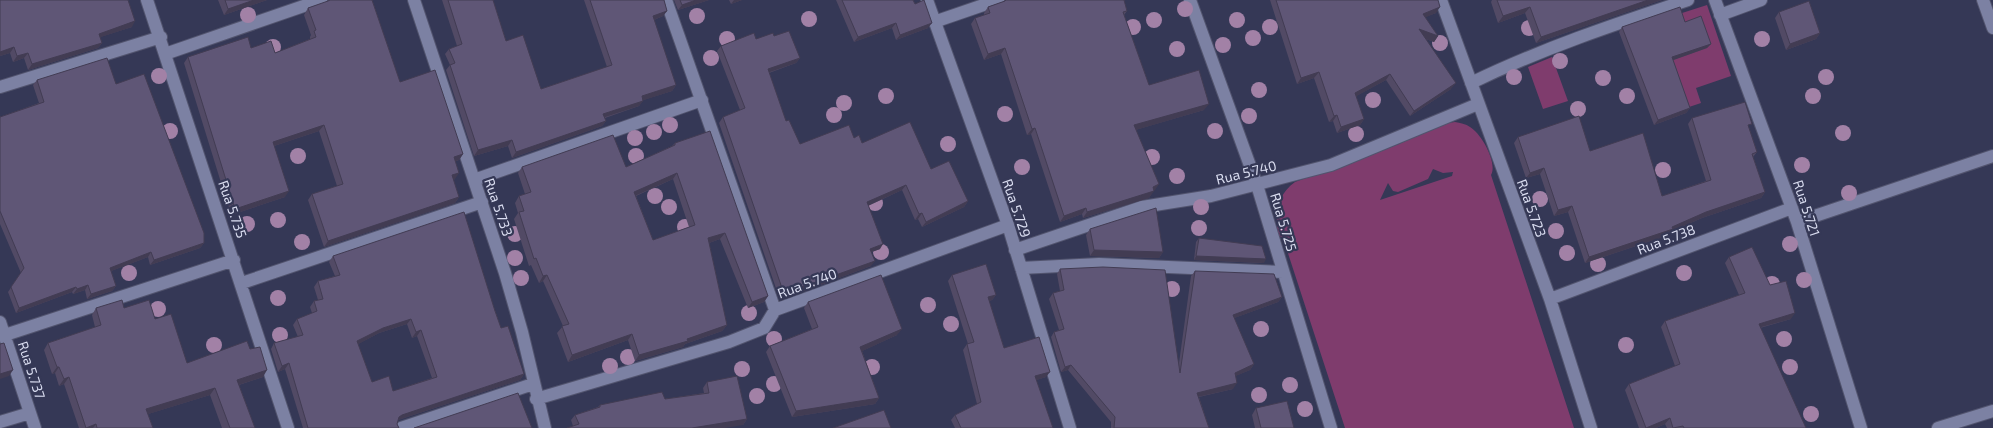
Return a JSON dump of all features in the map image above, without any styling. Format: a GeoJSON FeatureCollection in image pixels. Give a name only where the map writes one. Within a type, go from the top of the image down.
{"type":"FeatureCollection","features":[{"type":"Feature","properties":{"kind":"street","name":"Rua 5.735"},"geometry":{"type":"LineString","coordinates":[[147,0],[242,283],[288,428]]}},
{"type":"Feature","properties":{"kind":"street"},"geometry":{"type":"LineString","coordinates":[[165,54],[321,0]]}},
{"type":"Feature","properties":{"kind":"street","name":"Rua 5.733"},"geometry":{"type":"LineString","coordinates":[[414,0],[482,202],[522,332],[536,399],[545,428]]}},
{"type":"Feature","properties":{"kind":"street"},"geometry":{"type":"LineString","coordinates":[[666,0],[775,310]]}},
{"type":"Feature","properties":{"kind":"street","name":"Rua 5.729"},"geometry":{"type":"LineString","coordinates":[[927,0],[1008,225],[1070,428]]}},
{"type":"Feature","properties":{"kind":"street"},"geometry":{"type":"LineString","coordinates":[[934,22],[998,0]]}},
{"type":"Feature","properties":{"kind":"street","name":"Rua 5.725"},"geometry":{"type":"LineString","coordinates":[[1190,0],[1257,185],[1331,428]]}},
{"type":"Feature","properties":{"kind":"street","name":"Rua 5.723"},"geometry":{"type":"LineString","coordinates":[[1441,0],[1550,299],[1590,428]]}},
{"type":"Feature","properties":{"kind":"street"},"geometry":{"type":"LineString","coordinates":[[1471,83],[1493,72],[1615,24],[1688,0]]}},
{"type":"Feature","properties":{"kind":"street","name":"Rua 5.721"},"geometry":{"type":"LineString","coordinates":[[1715,0],[1797,222],[1861,428]]}},
{"type":"Feature","properties":{"kind":"street"},"geometry":{"type":"LineString","coordinates":[[1720,16],[1761,0]]}},
{"type":"Feature","properties":{"kind":"street"},"geometry":{"type":"LineString","coordinates":[[1983,0],[1993,28]]}},
{"type":"Feature","properties":{"kind":"street"},"geometry":{"type":"LineString","coordinates":[[0,87],[161,38]]}},
{"type":"Feature","properties":{"kind":"street"},"geometry":{"type":"LineString","coordinates":[[474,180],[702,100]]}},
{"type":"Feature","properties":{"kind":"street","name":"Rua 5.740"},"geometry":{"type":"LineString","coordinates":[[1015,250],[1142,207],[1211,196],[1331,165],[1478,104]]}},
{"type":"Feature","properties":{"kind":"street"},"geometry":{"type":"LineString","coordinates":[[1797,222],[1993,156]]}},
{"type":"Feature","properties":{"kind":"street"},"geometry":{"type":"LineString","coordinates":[[242,283],[482,202]]}},
{"type":"Feature","properties":{"kind":"street","name":"Rua 5.738"},"geometry":{"type":"LineString","coordinates":[[1550,299],[1792,208]]}},
{"type":"Feature","properties":{"kind":"street","name":"Rua 5.740"},"geometry":{"type":"LineString","coordinates":[[536,399],[729,342],[764,328],[775,310],[1008,225]]}},
{"type":"Feature","properties":{"kind":"street"},"geometry":{"type":"LineString","coordinates":[[4,335],[234,260]]}},
{"type":"Feature","properties":{"kind":"street"},"geometry":{"type":"LineString","coordinates":[[1021,268],[1099,264],[1283,272]]}},
{"type":"Feature","properties":{"kind":"street","name":"Rua 5.737"},"geometry":{"type":"LineString","coordinates":[[0,322],[35,428]]}},
{"type":"Feature","properties":{"kind":"street"},"geometry":{"type":"LineString","coordinates":[[401,428],[533,384]]}},
{"type":"Feature","properties":{"kind":"street"},"geometry":{"type":"LineString","coordinates":[[1938,428],[1993,411]]}},
{"type":"Feature","properties":{"kind":"street"},"geometry":{"type":"LineString","coordinates":[[0,422],[30,413]]}},
{"type":"Feature","properties":{"kind":"shaded area"},"geometry":{"type":"Polygon","coordinates":[[[1707,5],[1731,76],[1696,88],[1701,103],[1686,108],[1654,22],[1707,5]]]}},
{"type":"Feature","properties":{"kind":"shaded area"},"geometry":{"type":"Polygon","coordinates":[[[1552,57],[1568,101],[1543,109],[1528,67],[1552,57]]]}},
{"type":"Feature","properties":{"kind":"shaded area"},"geometry":{"type":"Polygon","coordinates":[[[1455,122],[1468,126],[1479,135],[1487,149],[1492,163],[1493,170],[1491,175],[1574,428],[1345,428],[1283,238],[1278,235],[1277,212],[1279,205],[1284,193],[1295,182],[1399,144],[1441,124],[1455,122]],[[1433,169],[1428,179],[1398,192],[1393,191],[1388,183],[1380,200],[1452,176],[1453,172],[1443,173],[1433,169]]]}},
{"type":"Feature","properties":{"kind":"building"},"geometry":{"type":"Polygon","coordinates":[[[0,0],[128,0],[135,21],[99,34],[102,43],[32,64],[28,53],[17,56],[14,47],[0,52],[0,0]]]}},
{"type":"Feature","properties":{"kind":"building"},"geometry":{"type":"Polygon","coordinates":[[[225,0],[254,0],[228,9],[225,0]]]}},
{"type":"Feature","properties":{"kind":"building"},"geometry":{"type":"Polygon","coordinates":[[[330,0],[372,0],[400,82],[435,70],[463,154],[454,157],[459,173],[452,175],[459,197],[328,241],[312,194],[343,184],[324,125],[273,142],[289,191],[235,209],[188,57],[248,37],[251,48],[271,41],[275,53],[316,37],[314,31],[316,30],[308,8],[330,0]]]}},
{"type":"Feature","properties":{"kind":"building"},"geometry":{"type":"Polygon","coordinates":[[[448,0],[493,0],[506,41],[523,35],[541,89],[612,65],[590,0],[664,0],[667,11],[653,16],[676,85],[642,96],[643,101],[603,114],[606,121],[516,152],[512,140],[478,150],[450,65],[455,63],[449,49],[462,44],[448,0]]]}},
{"type":"Feature","properties":{"kind":"building"},"geometry":{"type":"Polygon","coordinates":[[[680,0],[696,0],[682,5],[680,0]]]}},
{"type":"Feature","properties":{"kind":"building"},"geometry":{"type":"Polygon","coordinates":[[[842,0],[913,0],[915,4],[924,0],[932,23],[900,35],[896,23],[858,37],[842,0]]]}},
{"type":"Feature","properties":{"kind":"building"},"geometry":{"type":"Polygon","coordinates":[[[1006,0],[1124,0],[1127,11],[1123,12],[1149,85],[1199,70],[1209,104],[1134,125],[1159,184],[1153,187],[1154,191],[1087,212],[1086,208],[1064,216],[1035,128],[1032,129],[1005,48],[988,54],[975,18],[990,13],[988,7],[1006,0]]]}},
{"type":"Feature","properties":{"kind":"building"},"geometry":{"type":"Polygon","coordinates":[[[1276,0],[1438,0],[1440,7],[1423,14],[1438,36],[1419,29],[1456,83],[1414,111],[1390,74],[1355,93],[1364,119],[1341,127],[1337,115],[1334,116],[1319,72],[1301,78],[1276,0]]]}},
{"type":"Feature","properties":{"kind":"building"},"geometry":{"type":"Polygon","coordinates":[[[1497,0],[1648,0],[1541,37],[1530,7],[1503,16],[1497,0]]]}},
{"type":"Feature","properties":{"kind":"building"},"geometry":{"type":"Polygon","coordinates":[[[1809,1],[1820,33],[1790,44],[1779,12],[1809,1]]]}},
{"type":"Feature","properties":{"kind":"building"},"geometry":{"type":"Polygon","coordinates":[[[1680,7],[1685,22],[1701,16],[1711,44],[1672,57],[1690,108],[1658,120],[1622,27],[1680,7]]]}},
{"type":"Feature","properties":{"kind":"building"},"geometry":{"type":"Polygon","coordinates":[[[789,31],[800,58],[768,69],[786,121],[789,120],[800,144],[849,125],[854,138],[859,135],[862,143],[910,122],[931,169],[949,161],[968,201],[926,222],[922,213],[919,214],[906,185],[867,202],[883,244],[870,249],[875,261],[802,287],[801,284],[783,291],[723,117],[745,108],[721,46],[754,33],[756,39],[773,33],[774,36],[789,31]]]}},
{"type":"Feature","properties":{"kind":"building"},"geometry":{"type":"Polygon","coordinates":[[[107,58],[116,84],[144,74],[204,233],[204,243],[154,260],[151,252],[110,268],[116,286],[91,294],[88,285],[77,289],[76,287],[19,308],[11,287],[24,268],[0,211],[0,117],[44,102],[37,80],[107,58]]]}},
{"type":"Feature","properties":{"kind":"building"},"geometry":{"type":"Polygon","coordinates":[[[1745,102],[1752,124],[1748,125],[1757,152],[1752,154],[1765,192],[1706,212],[1672,227],[1673,229],[1589,257],[1572,206],[1558,210],[1544,168],[1530,173],[1518,137],[1579,116],[1590,151],[1643,133],[1662,196],[1711,180],[1692,118],[1745,102]]]}},
{"type":"Feature","properties":{"kind":"building"},"geometry":{"type":"Polygon","coordinates":[[[710,131],[768,296],[752,302],[725,233],[708,238],[727,325],[687,339],[688,341],[639,355],[632,334],[572,355],[562,326],[569,324],[547,275],[543,276],[536,258],[534,259],[519,212],[524,211],[519,196],[531,192],[522,167],[613,135],[626,167],[675,145],[675,143],[710,131]],[[677,173],[634,192],[653,240],[695,225],[677,173]]]}},
{"type":"Feature","properties":{"kind":"building"},"geometry":{"type":"Polygon","coordinates":[[[1156,208],[1163,252],[1094,250],[1090,229],[1156,208]]]}},
{"type":"Feature","properties":{"kind":"building"},"geometry":{"type":"Polygon","coordinates":[[[464,212],[501,328],[508,326],[524,374],[402,415],[399,417],[397,424],[399,428],[308,428],[289,363],[282,366],[274,343],[303,335],[297,319],[317,311],[314,301],[323,299],[318,281],[340,275],[333,256],[464,212]],[[411,319],[383,328],[357,341],[372,382],[389,376],[393,391],[437,377],[421,330],[416,332],[411,319]]]}},
{"type":"Feature","properties":{"kind":"building"},"geometry":{"type":"Polygon","coordinates":[[[1199,238],[1262,246],[1266,259],[1196,256],[1199,238]]]}},
{"type":"Feature","properties":{"kind":"building"},"geometry":{"type":"Polygon","coordinates":[[[1752,247],[1770,285],[1786,281],[1795,313],[1759,324],[1806,428],[1684,428],[1683,426],[1673,428],[1670,418],[1646,428],[1629,384],[1680,364],[1665,321],[1745,293],[1729,257],[1752,247]]]}},
{"type":"Feature","properties":{"kind":"building"},"geometry":{"type":"Polygon","coordinates":[[[986,264],[996,295],[988,297],[1004,348],[1039,337],[1050,372],[1035,376],[1053,428],[961,428],[955,415],[981,402],[967,344],[974,342],[952,275],[986,264]]]}},
{"type":"Feature","properties":{"kind":"building"},"geometry":{"type":"Polygon","coordinates":[[[1103,267],[1165,270],[1180,373],[1195,271],[1274,274],[1282,297],[1233,315],[1254,364],[1235,373],[1237,383],[1197,393],[1209,428],[1114,428],[1115,417],[1071,365],[1065,367],[1054,332],[1064,329],[1053,293],[1064,290],[1060,269],[1103,267]]]}},
{"type":"Feature","properties":{"kind":"building"},"geometry":{"type":"Polygon","coordinates":[[[881,275],[902,329],[860,347],[879,398],[796,411],[770,346],[818,327],[808,302],[881,275]]]}},
{"type":"Feature","properties":{"kind":"building"},"geometry":{"type":"Polygon","coordinates":[[[122,300],[124,308],[149,300],[155,319],[171,314],[187,363],[247,341],[250,349],[260,347],[267,370],[237,380],[255,428],[230,428],[215,388],[146,409],[153,428],[97,428],[96,424],[86,428],[69,377],[64,379],[59,367],[57,367],[48,343],[101,325],[96,308],[122,300]]]}},
{"type":"Feature","properties":{"kind":"building"},"geometry":{"type":"Polygon","coordinates":[[[4,343],[13,370],[0,374],[0,344],[4,343]]]}},
{"type":"Feature","properties":{"kind":"building"},"geometry":{"type":"Polygon","coordinates":[[[737,376],[747,419],[692,428],[567,428],[579,424],[575,415],[600,407],[600,405],[662,392],[665,399],[709,393],[707,382],[737,376]]]}},
{"type":"Feature","properties":{"kind":"building"},"geometry":{"type":"Polygon","coordinates":[[[518,393],[532,428],[414,428],[518,393]]]}},
{"type":"Feature","properties":{"kind":"building"},"geometry":{"type":"Polygon","coordinates":[[[1287,401],[1294,428],[1261,428],[1256,408],[1287,401]]]}},
{"type":"Feature","properties":{"kind":"building"},"geometry":{"type":"Polygon","coordinates":[[[884,410],[891,428],[833,428],[884,410]]]}}]}
